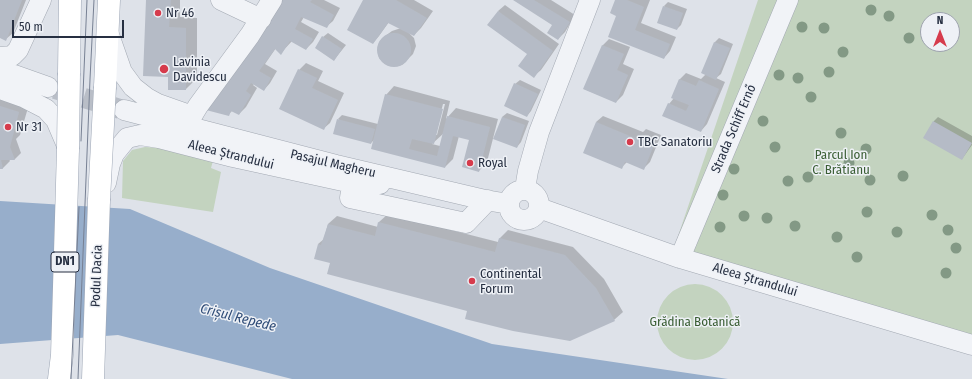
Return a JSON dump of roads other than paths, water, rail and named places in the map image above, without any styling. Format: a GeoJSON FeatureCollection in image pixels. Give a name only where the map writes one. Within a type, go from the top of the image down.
{"type":"FeatureCollection","features":[{"type":"Feature","properties":{"kind":"main road","name":"DN1"},"geometry":{"type":"LineString","coordinates":[[59,379],[62,355],[68,160],[70,0]]}},
{"type":"Feature","properties":{"kind":"main road","name":"DN1"},"geometry":{"type":"LineString","coordinates":[[99,200],[109,0]]}},
{"type":"Feature","properties":{"kind":"main road","name":"Podul Dacia"},"geometry":{"type":"LineString","coordinates":[[93,378],[99,200]]}},
{"type":"Feature","properties":{"kind":"street"},"geometry":{"type":"LineString","coordinates":[[0,57],[12,56],[18,50],[41,0]]}},
{"type":"Feature","properties":{"kind":"street"},"geometry":{"type":"LineString","coordinates":[[221,0],[261,18]]}},
{"type":"Feature","properties":{"kind":"street"},"geometry":{"type":"LineString","coordinates":[[192,116],[272,0]]}},
{"type":"Feature","properties":{"kind":"street"},"geometry":{"type":"LineString","coordinates":[[525,189],[528,171],[539,132],[590,0]]}},
{"type":"Feature","properties":{"kind":"street","name":"Strada Schiff Ernő"},"geometry":{"type":"LineString","coordinates":[[680,258],[788,0]]}},
{"type":"Feature","properties":{"kind":"street","name":"Aleea Ștrandului"},"geometry":{"type":"LineString","coordinates":[[108,32],[122,72],[133,87],[147,98],[158,104],[192,116],[389,170],[404,180],[509,204]]}},
{"type":"Feature","properties":{"kind":"street"},"geometry":{"type":"LineString","coordinates":[[0,70],[48,87]]}},
{"type":"Feature","properties":{"kind":"street"},"geometry":{"type":"LineString","coordinates":[[0,89],[23,97],[46,109],[56,120],[68,160]]}},
{"type":"Feature","properties":{"kind":"street","name":"Pasajul Magheru"},"geometry":{"type":"LineString","coordinates":[[124,110],[329,164],[404,180]]}},
{"type":"Feature","properties":{"kind":"street","name":"Aleea Ștrandului"},"geometry":{"type":"LineString","coordinates":[[99,200],[105,186],[114,154],[127,138],[140,135],[159,138],[233,157],[351,190],[375,184],[404,180]]}},
{"type":"Feature","properties":{"kind":"street"},"geometry":{"type":"LineString","coordinates":[[525,189],[535,193],[539,201],[540,208],[534,217],[524,220],[519,219],[512,213],[509,204],[510,199],[516,192],[525,189]]}},
{"type":"Feature","properties":{"kind":"street"},"geometry":{"type":"LineString","coordinates":[[351,190],[466,223],[488,200]]}},
{"type":"Feature","properties":{"kind":"street","name":"Aleea Ștrandului"},"geometry":{"type":"LineString","coordinates":[[540,208],[680,258],[972,345]]}},
{"type":"Feature","properties":{"kind":"water","name":"Crișul Repede"},"geometry":{"type":"Polygon","coordinates":[[[0,201],[130,209],[270,268],[492,344],[728,379],[292,379],[118,335],[0,344],[0,201]]]}},
{"type":"Feature","properties":{"kind":"tunnel"},"geometry":{"type":"LineString","coordinates":[[55,89],[120,109]]}},
{"type":"Feature","properties":{"kind":"tram line"},"geometry":{"type":"LineString","coordinates":[[81,141],[87,0]]}},
{"type":"Feature","properties":{"kind":"tram line"},"geometry":{"type":"LineString","coordinates":[[78,379],[94,0]]}},
{"type":"Feature","properties":{"kind":"tram line"},"geometry":{"type":"LineString","coordinates":[[71,379],[79,207]]}},
{"type":"Feature","properties":{"kind":"place","name":"Nr 46"},"geometry":{"type":"Point","coordinates":[158,13]}},
{"type":"Feature","properties":{"kind":"place","name":"Lavinia Davidescu"},"geometry":{"type":"Point","coordinates":[164,69]}},
{"type":"Feature","properties":{"kind":"place","name":"Nr 31"},"geometry":{"type":"Point","coordinates":[8,127]}},
{"type":"Feature","properties":{"kind":"place","name":"TBC Sanatoriu"},"geometry":{"type":"Point","coordinates":[630,142]}},
{"type":"Feature","properties":{"kind":"place","name":"Royal"},"geometry":{"type":"Point","coordinates":[470,163]}},
{"type":"Feature","properties":{"kind":"place","name":"Continental Forum"},"geometry":{"type":"Point","coordinates":[472,281]}},
{"type":"Feature","properties":{"kind":"park label","name":"Parcul Ion C. Brătianu"},"geometry":{"type":"Point","coordinates":[841,162]}},
{"type":"Feature","properties":{"kind":"park label","name":"Grădina Botanică"},"geometry":{"type":"Point","coordinates":[695,322]}}]}
